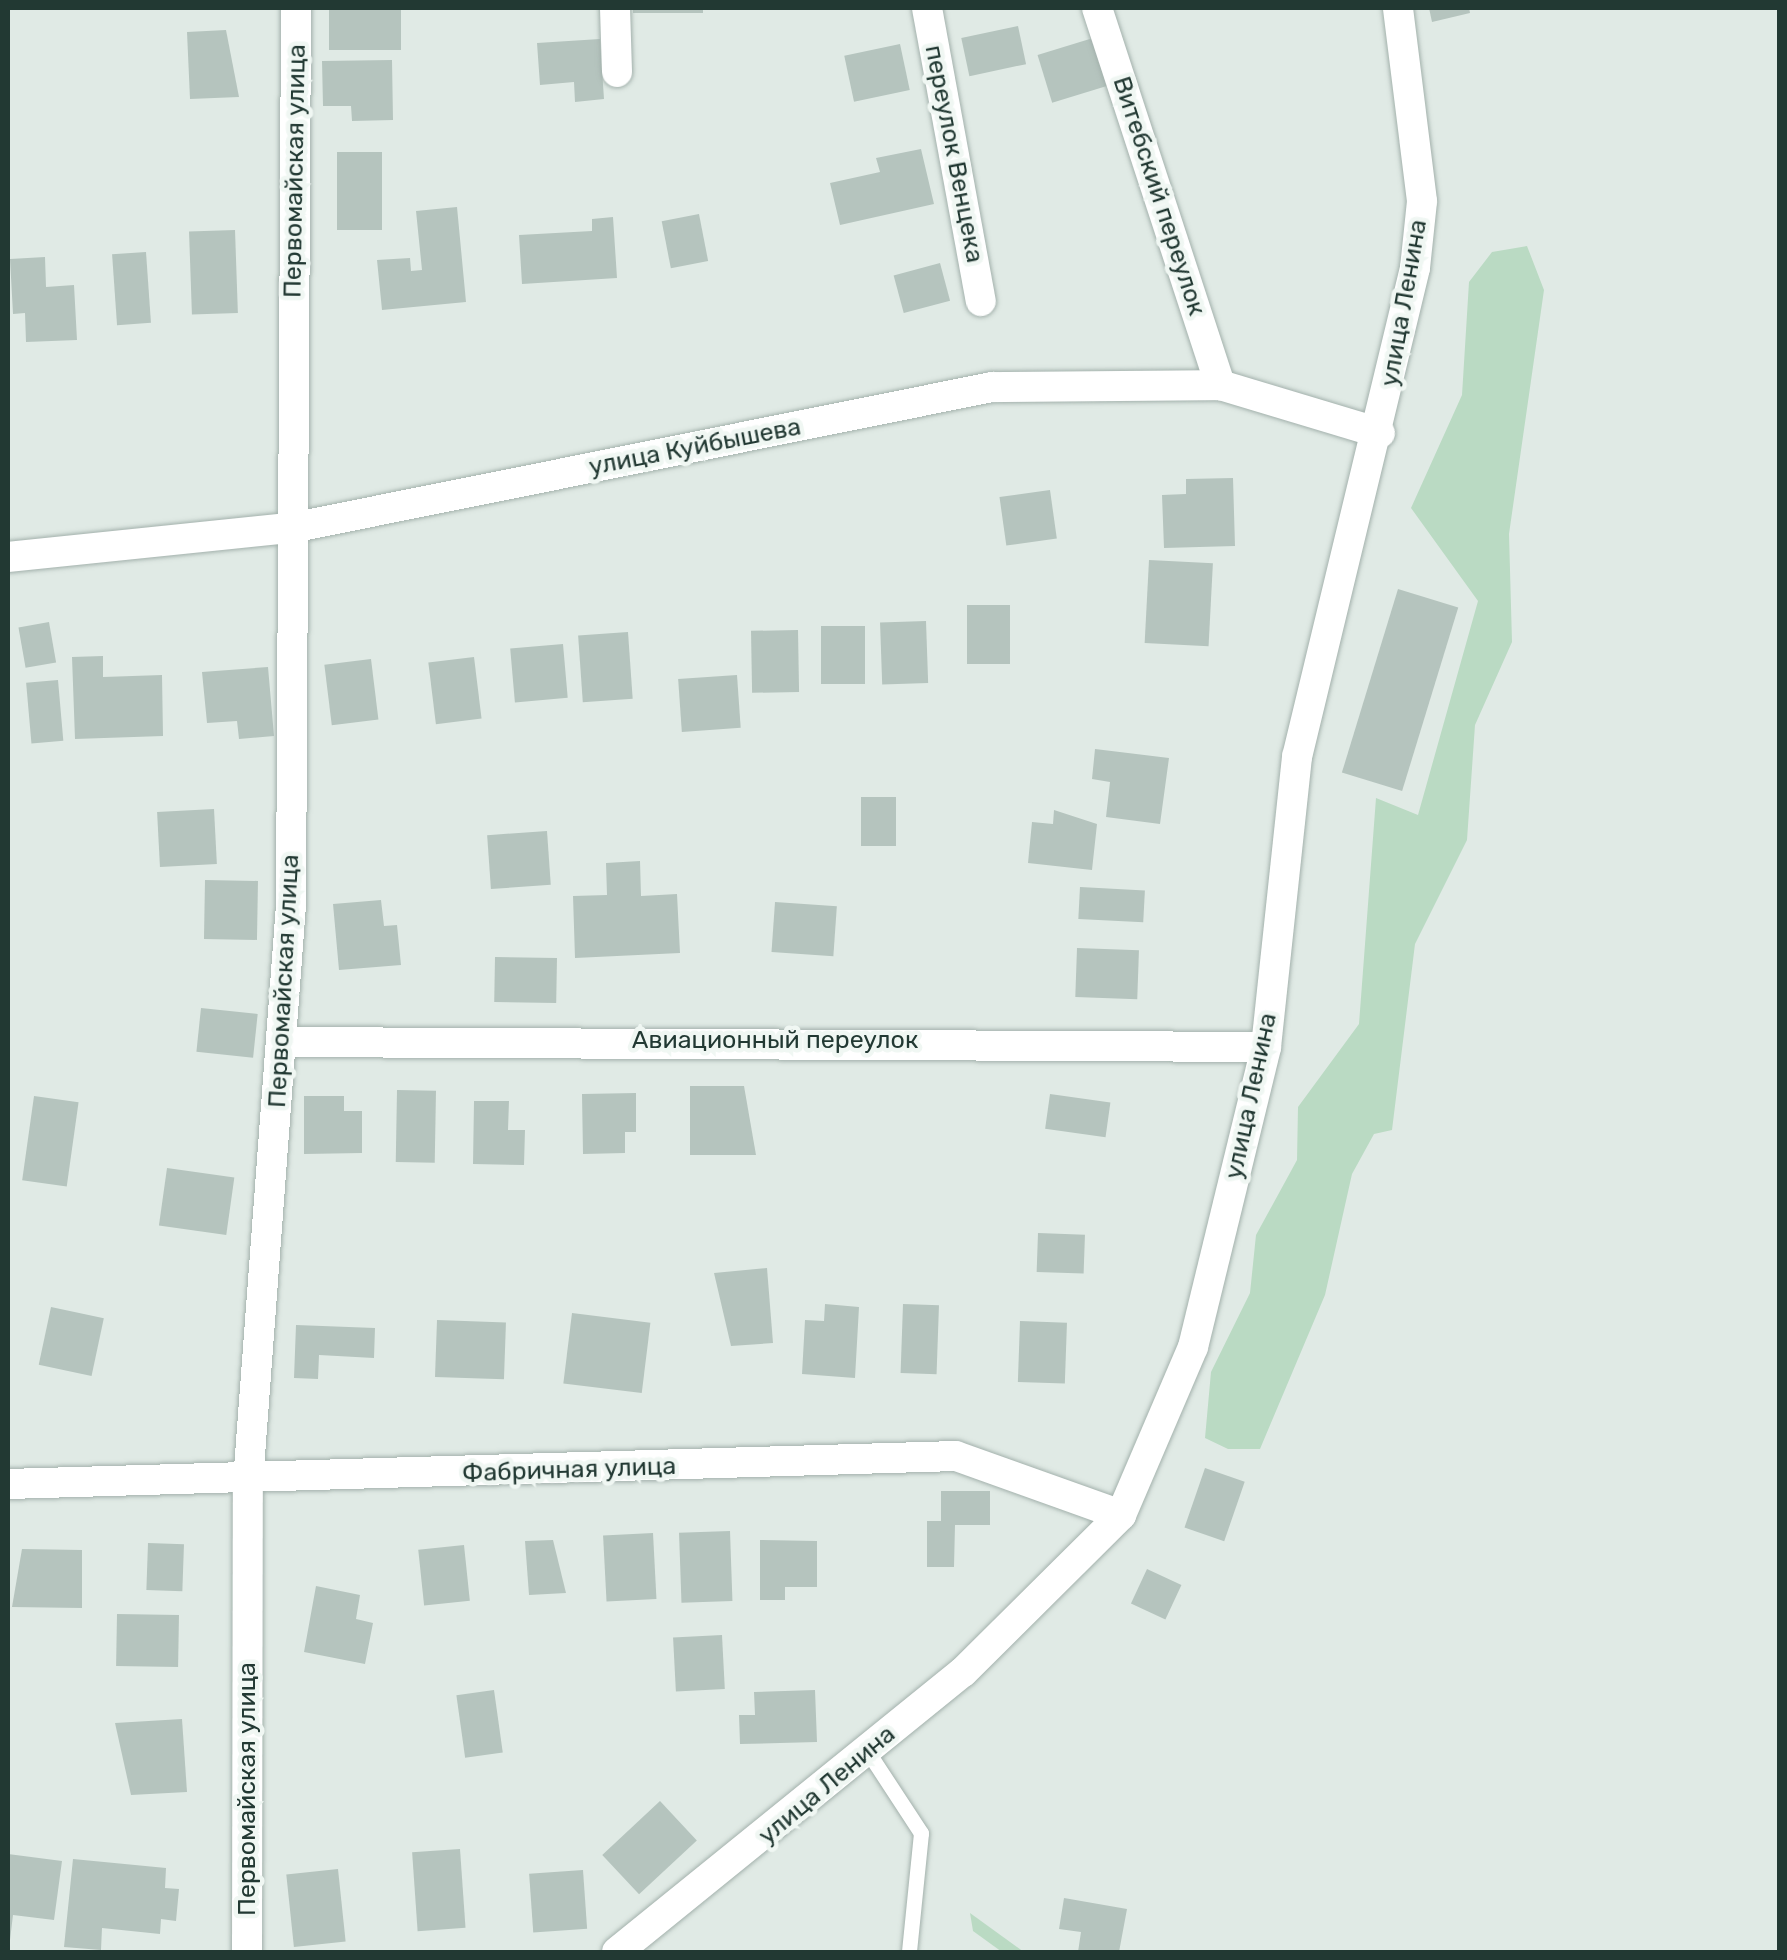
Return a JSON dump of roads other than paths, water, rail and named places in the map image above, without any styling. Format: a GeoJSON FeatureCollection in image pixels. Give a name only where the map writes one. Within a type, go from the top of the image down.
{"type":"FeatureCollection","features":[{"type":"Feature","properties":{"kind":"street","name":"Первомайская улица"},"geometry":{"type":"LineString","coordinates":[[247,1952],[248,1482],[283,1042],[296,8]]}},
{"type":"Feature","properties":{"kind":"street"},"geometry":{"type":"LineString","coordinates":[[615,8],[617,72]]}},
{"type":"Feature","properties":{"kind":"street","name":"переулок Венцека"},"geometry":{"type":"LineString","coordinates":[[926,8],[982,301]]}},
{"type":"Feature","properties":{"kind":"street","name":"Витебский переулок"},"geometry":{"type":"LineString","coordinates":[[1097,8],[1220,385]]}},
{"type":"Feature","properties":{"kind":"street","name":"улица Ленина"},"geometry":{"type":"LineString","coordinates":[[618,1952],[868,1752],[1121,1515],[1193,1347],[1266,1047],[1296,757],[1380,433],[1422,200],[1398,8]]}},
{"type":"Feature","properties":{"kind":"street","name":"улица Куйбышева"},"geometry":{"type":"LineString","coordinates":[[8,557],[292,528],[992,388],[1220,385],[1380,433]]}},
{"type":"Feature","properties":{"kind":"street","name":"Авиационный переулок"},"geometry":{"type":"LineString","coordinates":[[283,1042],[1266,1047]]}},
{"type":"Feature","properties":{"kind":"street","name":"Фабричная улица"},"geometry":{"type":"LineString","coordinates":[[8,1484],[248,1482],[956,1456],[1121,1515]]}},
{"type":"Feature","properties":{"kind":"lane"},"geometry":{"type":"LineString","coordinates":[[868,1752],[922,1833],[909,1952]]}}]}
